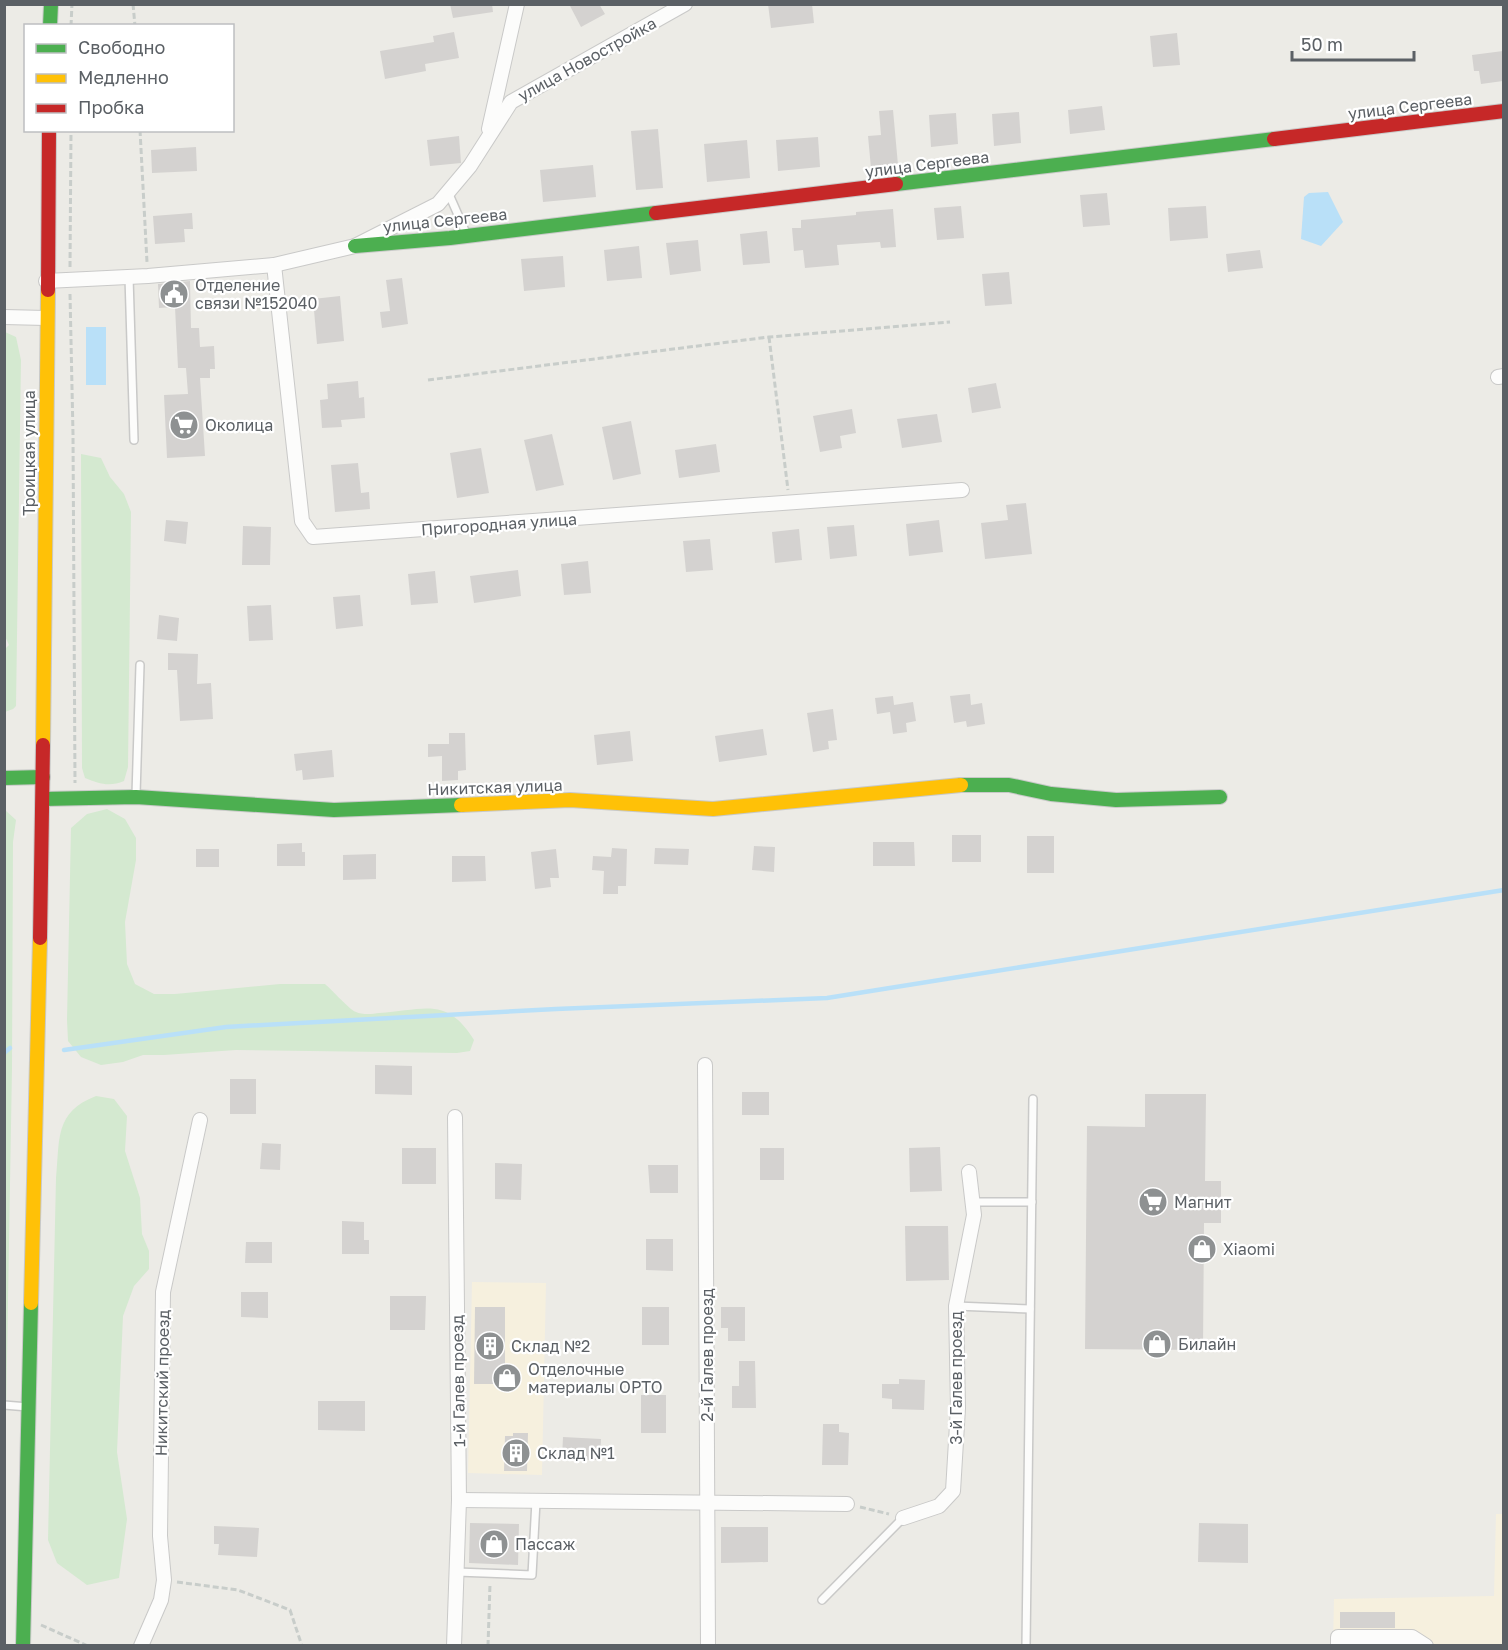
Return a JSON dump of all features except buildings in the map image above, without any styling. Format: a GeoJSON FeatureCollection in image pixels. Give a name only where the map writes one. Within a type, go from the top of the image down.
{"type":"FeatureCollection","features":[{"type":"Feature","properties":{"kind":"street"},"geometry":{"type":"LineString","coordinates":[[50,24],[51,4]]}},
{"type":"Feature","properties":{"kind":"street"},"geometry":{"type":"LineString","coordinates":[[486,140],[517,4]]}},
{"type":"Feature","properties":{"kind":"street","name":"улица Новостройка"},"geometry":{"type":"LineString","coordinates":[[46,281],[148,276],[274,265],[355,246],[438,204],[470,166],[511,102],[686,4]]}},
{"type":"Feature","properties":{"kind":"street","name":"улица Сергеева"},"geometry":{"type":"LineString","coordinates":[[355,246],[467,236],[1503,111]]}},
{"type":"Feature","properties":{"kind":"street","name":"Троицкая улица"},"geometry":{"type":"LineString","coordinates":[[23,1646],[43,799],[49,132]]}},
{"type":"Feature","properties":{"kind":"street","name":"Пригородная улица"},"geometry":{"type":"LineString","coordinates":[[274,265],[302,520],[313,537],[962,490]]}},
{"type":"Feature","properties":{"kind":"street"},"geometry":{"type":"LineString","coordinates":[[4,317],[46,318]]}},
{"type":"Feature","properties":{"kind":"street"},"geometry":{"type":"LineString","coordinates":[[4,778],[43,777]]}},
{"type":"Feature","properties":{"kind":"street","name":"Никитская улица"},"geometry":{"type":"LineString","coordinates":[[43,799],[136,797],[334,810],[570,800],[713,809],[949,785],[1009,785],[1051,794],[1116,800],[1220,797]]}},
{"type":"Feature","properties":{"kind":"street","name":"2-й Галев проезд"},"geometry":{"type":"LineString","coordinates":[[705,1065],[708,1646]]}},
{"type":"Feature","properties":{"kind":"street","name":"1-й Галев проезд"},"geometry":{"type":"LineString","coordinates":[[454,1646],[459,1500],[455,1117]]}},
{"type":"Feature","properties":{"kind":"street","name":"Никитский проезд"},"geometry":{"type":"LineString","coordinates":[[141,1646],[161,1600],[164,1580],[159,1536],[163,1292],[200,1120]]}},
{"type":"Feature","properties":{"kind":"street","name":"3-й Галев проезд"},"geometry":{"type":"LineString","coordinates":[[903,1518],[939,1506],[953,1491],[958,1408],[956,1306],[974,1215],[969,1172]]}},
{"type":"Feature","properties":{"kind":"street"},"geometry":{"type":"LineString","coordinates":[[459,1500],[847,1504]]}},
{"type":"Feature","properties":{"kind":"street"},"geometry":{"type":"LineString","coordinates":[[1338,1646],[1338,1637],[1412,1637],[1426,1646]]}},
{"type":"Feature","properties":{"kind":"lane"},"geometry":{"type":"LineString","coordinates":[[448,192],[467,236]]}},
{"type":"Feature","properties":{"kind":"lane"},"geometry":{"type":"LineString","coordinates":[[129,277],[134,440]]}},
{"type":"Feature","properties":{"kind":"lane"},"geometry":{"type":"LineString","coordinates":[[136,797],[140,665]]}},
{"type":"Feature","properties":{"kind":"lane"},"geometry":{"type":"LineString","coordinates":[[1026,1646],[1033,1099]]}},
{"type":"Feature","properties":{"kind":"lane"},"geometry":{"type":"LineString","coordinates":[[973,1202],[1032,1202]]}},
{"type":"Feature","properties":{"kind":"lane"},"geometry":{"type":"LineString","coordinates":[[956,1306],[1030,1309]]}},
{"type":"Feature","properties":{"kind":"lane"},"geometry":{"type":"LineString","coordinates":[[4,1405],[30,1407]]}},
{"type":"Feature","properties":{"kind":"lane"},"geometry":{"type":"LineString","coordinates":[[457,1572],[532,1575],[536,1501]]}},
{"type":"Feature","properties":{"kind":"lane"},"geometry":{"type":"LineString","coordinates":[[822,1600],[903,1518]]}},
{"type":"Feature","properties":{"kind":"path"},"geometry":{"type":"LineString","coordinates":[[71,24],[72,4]]}},
{"type":"Feature","properties":{"kind":"path"},"geometry":{"type":"LineString","coordinates":[[134,4],[135,24]]}},
{"type":"Feature","properties":{"kind":"path"},"geometry":{"type":"LineString","coordinates":[[70,132],[69,280],[76,798]]}},
{"type":"Feature","properties":{"kind":"path"},"geometry":{"type":"LineString","coordinates":[[140,132],[148,276]]}},
{"type":"Feature","properties":{"kind":"path"},"geometry":{"type":"LineString","coordinates":[[429,380],[769,337],[950,322]]}},
{"type":"Feature","properties":{"kind":"path"},"geometry":{"type":"LineString","coordinates":[[769,337],[790,504]]}},
{"type":"Feature","properties":{"kind":"path"},"geometry":{"type":"LineString","coordinates":[[847,1504],[903,1518]]}},
{"type":"Feature","properties":{"kind":"path"},"geometry":{"type":"LineString","coordinates":[[488,1646],[491,1574]]}},
{"type":"Feature","properties":{"kind":"path"},"geometry":{"type":"LineString","coordinates":[[164,1580],[238,1590],[290,1610],[302,1646]]}},
{"type":"Feature","properties":{"kind":"path"},"geometry":{"type":"LineString","coordinates":[[41,1625],[88,1646]]}},
{"type":"Feature","properties":{"kind":"shaded area","name":"Отделочные материалы ОРТО"},"geometry":{"type":"Polygon","coordinates":[[[472,1282],[546,1283],[542,1475],[468,1473],[472,1282]]]}},
{"type":"Feature","properties":{"kind":"shaded area"},"geometry":{"type":"Polygon","coordinates":[[[1496,1514],[1503,1514],[1503,1645],[1333,1646],[1334,1599],[1494,1596],[1496,1514]]]}},
{"type":"Feature","properties":{"kind":"green space"},"geometry":{"type":"Polygon","coordinates":[[[5,332],[16,337],[21,360],[16,706],[5,712],[5,649],[9,645],[4,634],[5,332]]]}},
{"type":"Feature","properties":{"kind":"green space"},"geometry":{"type":"Polygon","coordinates":[[[81,454],[101,458],[110,477],[124,494],[131,512],[128,767],[124,781],[114,784],[100,783],[85,778],[82,768],[81,454]]]}},
{"type":"Feature","properties":{"kind":"green space"},"geometry":{"type":"Polygon","coordinates":[[[107,809],[125,819],[136,838],[136,860],[125,922],[127,964],[135,984],[154,994],[175,994],[280,984],[325,984],[358,1013],[371,1014],[421,1009],[443,1011],[464,1026],[474,1040],[470,1051],[457,1053],[236,1050],[143,1055],[123,1062],[101,1065],[81,1057],[68,1041],[67,1020],[71,828],[87,814],[107,809]]]}},
{"type":"Feature","properties":{"kind":"green space"},"geometry":{"type":"Polygon","coordinates":[[[5,810],[16,820],[13,842],[12,1068],[5,1476],[5,810]]]}},
{"type":"Feature","properties":{"kind":"green space"},"geometry":{"type":"Polygon","coordinates":[[[96,1096],[114,1099],[127,1116],[125,1151],[140,1198],[142,1234],[149,1251],[149,1269],[134,1286],[123,1316],[117,1452],[127,1519],[119,1578],[87,1585],[57,1563],[48,1540],[56,1178],[59,1140],[66,1119],[73,1110],[96,1096]]]}},
{"type":"Feature","properties":{"kind":"water"},"geometry":{"type":"Polygon","coordinates":[[[1328,192],[1343,222],[1321,246],[1301,239],[1304,197],[1309,193],[1328,192]]]}},
{"type":"Feature","properties":{"kind":"water"},"geometry":{"type":"Polygon","coordinates":[[[86,327],[106,327],[106,385],[86,385],[86,327]]]}},
{"type":"Feature","properties":{"kind":"waterway"},"geometry":{"type":"LineString","coordinates":[[64,1050],[226,1027],[556,1009],[827,998],[1504,890]]}},
{"type":"Feature","properties":{"kind":"waterway"},"geometry":{"type":"LineString","coordinates":[[4,1053],[10,1048]]}},
{"type":"Feature","properties":{"kind":"traffic: fast"},"geometry":{"type":"LineString","coordinates":[[50,24],[51,4]]}},
{"type":"Feature","properties":{"kind":"traffic: fast"},"geometry":{"type":"LineString","coordinates":[[896,184],[1274,139]]}},
{"type":"Feature","properties":{"kind":"traffic: fast"},"geometry":{"type":"LineString","coordinates":[[355,246],[450,238],[656,213]]}},
{"type":"Feature","properties":{"kind":"traffic: fast"},"geometry":{"type":"LineString","coordinates":[[4,778],[43,777]]}},
{"type":"Feature","properties":{"kind":"traffic: fast"},"geometry":{"type":"LineString","coordinates":[[961,785],[1009,785],[1051,794],[1116,800],[1220,797]]}},
{"type":"Feature","properties":{"kind":"traffic: fast"},"geometry":{"type":"LineString","coordinates":[[43,799],[136,797],[334,810],[461,805]]}},
{"type":"Feature","properties":{"kind":"traffic: fast"},"geometry":{"type":"LineString","coordinates":[[23,1646],[31,1303]]}},
{"type":"Feature","properties":{"kind":"traffic: slow"},"geometry":{"type":"LineString","coordinates":[[43,745],[48,290]]}},
{"type":"Feature","properties":{"kind":"traffic: slow"},"geometry":{"type":"LineString","coordinates":[[461,805],[570,800],[713,809],[961,785]]}},
{"type":"Feature","properties":{"kind":"traffic: slow"},"geometry":{"type":"LineString","coordinates":[[31,1303],[40,938]]}},
{"type":"Feature","properties":{"kind":"traffic: jam"},"geometry":{"type":"LineString","coordinates":[[1274,139],[1504,111]]}},
{"type":"Feature","properties":{"kind":"traffic: jam"},"geometry":{"type":"LineString","coordinates":[[48,290],[49,132]]}},
{"type":"Feature","properties":{"kind":"traffic: jam"},"geometry":{"type":"LineString","coordinates":[[656,213],[896,184]]}},
{"type":"Feature","properties":{"kind":"traffic: jam"},"geometry":{"type":"LineString","coordinates":[[40,938],[43,745]]}},
{"type":"Feature","properties":{"kind":"place","name":"Отделение связи №152040"},"geometry":{"type":"Point","coordinates":[174,294]}},
{"type":"Feature","properties":{"kind":"place","name":"Околица"},"geometry":{"type":"Point","coordinates":[184,425]}},
{"type":"Feature","properties":{"kind":"place","name":"Магнит"},"geometry":{"type":"Point","coordinates":[1153,1202]}},
{"type":"Feature","properties":{"kind":"place","name":"Xiaomi"},"geometry":{"type":"Point","coordinates":[1202,1249]}},
{"type":"Feature","properties":{"kind":"place","name":"Билайн"},"geometry":{"type":"Point","coordinates":[1157,1344]}},
{"type":"Feature","properties":{"kind":"place","name":"Склад №2"},"geometry":{"type":"Point","coordinates":[490,1346]}},
{"type":"Feature","properties":{"kind":"place","name":"Отделочные материалы ОРТО"},"geometry":{"type":"Point","coordinates":[507,1378]}},
{"type":"Feature","properties":{"kind":"place","name":"Склад №1"},"geometry":{"type":"Point","coordinates":[516,1453]}},
{"type":"Feature","properties":{"kind":"place","name":"Пассаж"},"geometry":{"type":"Point","coordinates":[494,1544]}}]}
